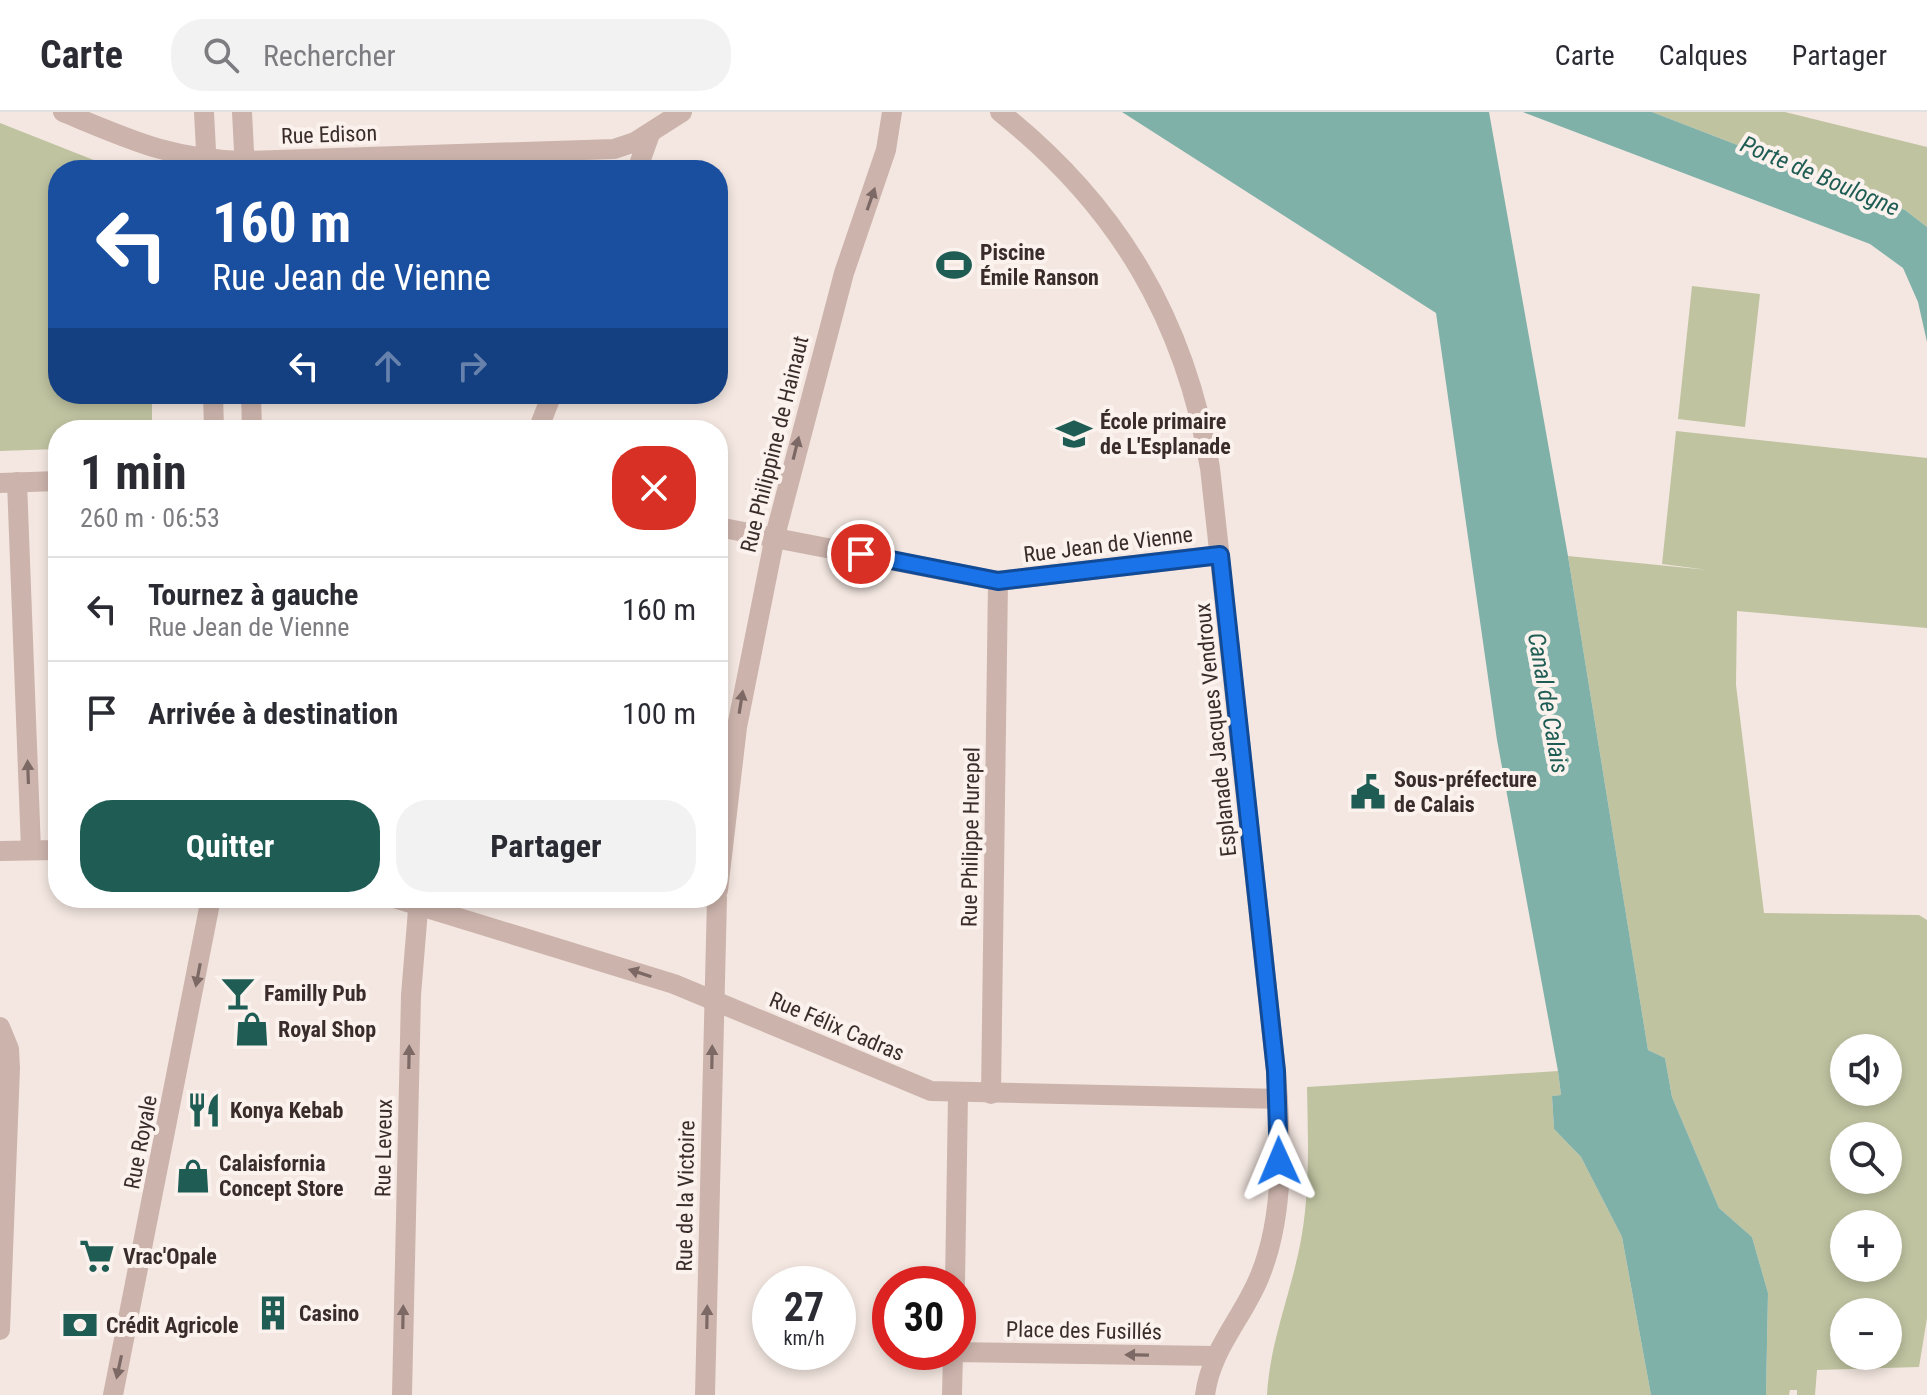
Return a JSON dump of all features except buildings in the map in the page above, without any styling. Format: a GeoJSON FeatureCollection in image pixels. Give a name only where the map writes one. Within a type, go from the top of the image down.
{"type":"FeatureCollection","features":[{"type":"Feature","properties":{"kind":"street","name":"Rue Edison"},"geometry":{"type":"LineString","coordinates":[[63,112],[161,152],[189,160]]}},
{"type":"Feature","properties":{"kind":"street"},"geometry":{"type":"LineString","coordinates":[[204,112],[206,160]]}},
{"type":"Feature","properties":{"kind":"street"},"geometry":{"type":"LineString","coordinates":[[242,112],[244,160]]}},
{"type":"Feature","properties":{"kind":"street","name":"Rue Edison"},"geometry":{"type":"LineString","coordinates":[[360,160],[614,149],[650,134],[682,112]]}},
{"type":"Feature","properties":{"kind":"street","name":"Rue Philippine de Hainaut"},"geometry":{"type":"LineString","coordinates":[[728,809],[741,703],[775,536],[840,287],[886,150],[892,112]]}},
{"type":"Feature","properties":{"kind":"street","name":"Esplanade Jacques Vendroux"},"geometry":{"type":"LineString","coordinates":[[1000,112],[1058,161],[1090,195],[1133,256],[1165,314],[1203,427],[1220,555],[1278,1099],[1278,1192],[1273,1234],[1259,1278],[1215,1356],[1205,1395]]}},
{"type":"Feature","properties":{"kind":"street"},"geometry":{"type":"LineString","coordinates":[[641,160],[650,134]]}},
{"type":"Feature","properties":{"kind":"street"},"geometry":{"type":"LineString","coordinates":[[31,850],[8,483],[48,481]]}},
{"type":"Feature","properties":{"kind":"street","name":"Rue Jean de Vienne"},"geometry":{"type":"LineString","coordinates":[[728,529],[998,581],[1220,555]]}},
{"type":"Feature","properties":{"kind":"street","name":"Rue Philippe Hurepel"},"geometry":{"type":"LineString","coordinates":[[991,1094],[998,581]]}},
{"type":"Feature","properties":{"kind":"street"},"geometry":{"type":"LineString","coordinates":[[0,851],[48,850]]}},
{"type":"Feature","properties":{"kind":"street","name":"Rue Royale"},"geometry":{"type":"LineString","coordinates":[[113,1395],[209,908]]}},
{"type":"Feature","properties":{"kind":"street","name":"Rue Leveux"},"geometry":{"type":"LineString","coordinates":[[402,1395],[411,995],[418,908]]}},
{"type":"Feature","properties":{"kind":"street","name":"Rue Félix Cadras"},"geometry":{"type":"LineString","coordinates":[[440,908],[714,998],[920,1087],[958,1094],[1278,1099]]}},
{"type":"Feature","properties":{"kind":"street"},"geometry":{"type":"LineString","coordinates":[[714,998],[717,908]]}},
{"type":"Feature","properties":{"kind":"street","name":"Rue de la Victoire"},"geometry":{"type":"LineString","coordinates":[[705,1395],[714,998]]}},
{"type":"Feature","properties":{"kind":"street"},"geometry":{"type":"LineString","coordinates":[[0,1027],[9,1049],[10,1068],[0,1330]]}},
{"type":"Feature","properties":{"kind":"street"},"geometry":{"type":"LineString","coordinates":[[955,1266],[958,1094]]}},
{"type":"Feature","properties":{"kind":"street","name":"Place des Fusillés"},"geometry":{"type":"LineString","coordinates":[[976,1352],[1215,1356]]}},
{"type":"Feature","properties":{"kind":"street"},"geometry":{"type":"LineString","coordinates":[[952,1395],[953,1370]]}},
{"type":"Feature","properties":{"kind":"green space"},"geometry":{"type":"Polygon","coordinates":[[[1652,112],[1785,112],[1927,147],[1927,227],[1905,210],[1652,112]]]}},
{"type":"Feature","properties":{"kind":"green space"},"geometry":{"type":"Polygon","coordinates":[[[0,123],[94,160],[48,160],[48,404],[152,404],[152,420],[48,420],[48,449],[0,451],[0,123]]]}},
{"type":"Feature","properties":{"kind":"green space"},"geometry":{"type":"Polygon","coordinates":[[[1692,286],[1760,294],[1745,427],[1678,419],[1692,286]]]}},
{"type":"Feature","properties":{"kind":"green space"},"geometry":{"type":"Polygon","coordinates":[[[1676,431],[1927,458],[1927,628],[1737,611],[1736,685],[1764,913],[1919,915],[1927,920],[1927,1318],[1919,1367],[1902,1368],[1902,1298],[1830,1298],[1830,1370],[1817,1370],[1815,1395],[1797,1395],[1797,1390],[1790,1390],[1789,1395],[1766,1395],[1768,1293],[1752,1237],[1719,1208],[1672,1097],[1665,1058],[1648,1050],[1568,556],[1708,570],[1662,564],[1676,431]]]}},
{"type":"Feature","properties":{"kind":"green space"},"geometry":{"type":"Polygon","coordinates":[[[1558,1071],[1561,1095],[1552,1096],[1554,1129],[1581,1157],[1622,1237],[1651,1395],[1267,1395],[1272,1354],[1305,1216],[1307,1087],[1558,1071]]]}},
{"type":"Feature","properties":{"kind":"water","name":"Canal de Calais"},"geometry":{"type":"Polygon","coordinates":[[[1122,112],[1489,112],[1568,556],[1648,1050],[1665,1058],[1672,1097],[1719,1208],[1752,1237],[1768,1293],[1766,1395],[1651,1395],[1622,1237],[1581,1157],[1554,1129],[1552,1096],[1561,1095],[1558,1071],[1497,740],[1436,313],[1122,112]]]}},
{"type":"Feature","properties":{"kind":"water"},"geometry":{"type":"Polygon","coordinates":[[[1523,112],[1652,112],[1905,210],[1927,227],[1927,342],[1918,302],[1903,268],[1870,244],[1523,112]]]}},
{"type":"Feature","properties":{"kind":"place","name":"Piscine Émile Ranson"},"geometry":{"type":"Point","coordinates":[954,265]}},
{"type":"Feature","properties":{"kind":"place","name":"École primaire de L'Esplanade"},"geometry":{"type":"Point","coordinates":[1074,434]}},
{"type":"Feature","properties":{"kind":"place","name":"Sous-préfecture de Calais"},"geometry":{"type":"Point","coordinates":[1368,792]}},
{"type":"Feature","properties":{"kind":"place","name":"Familly Pub"},"geometry":{"type":"Point","coordinates":[238,993]}},
{"type":"Feature","properties":{"kind":"place","name":"Royal Shop"},"geometry":{"type":"Point","coordinates":[252,1029]}},
{"type":"Feature","properties":{"kind":"place","name":"Konya Kebab"},"geometry":{"type":"Point","coordinates":[204,1110]}},
{"type":"Feature","properties":{"kind":"place","name":"Calaisfornia Concept Store"},"geometry":{"type":"Point","coordinates":[193,1176]}},
{"type":"Feature","properties":{"kind":"place","name":"Vrac'Opale"},"geometry":{"type":"Point","coordinates":[97,1256]}},
{"type":"Feature","properties":{"kind":"place","name":"Casino"},"geometry":{"type":"Point","coordinates":[273,1313]}},
{"type":"Feature","properties":{"kind":"place","name":"Crédit Agricole"},"geometry":{"type":"Point","coordinates":[80,1325]}},
{"type":"Feature","properties":{"kind":"route"},"geometry":{"type":"LineString","coordinates":[[861,554],[998,581],[1220,555],[1276,1071],[1279,1161]]}},
{"type":"Feature","properties":{"kind":"water label","name":"Porte de Boulogne"},"geometry":{"type":"Point","coordinates":[1820,176]}}]}
